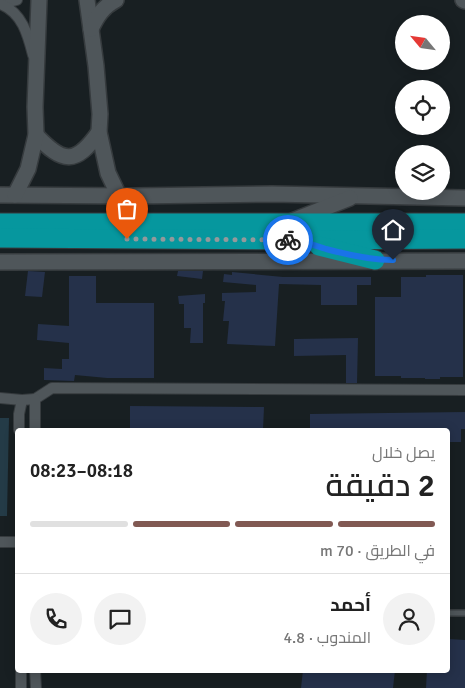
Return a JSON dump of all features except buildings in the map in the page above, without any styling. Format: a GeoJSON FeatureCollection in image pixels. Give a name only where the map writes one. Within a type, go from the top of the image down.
{"type":"FeatureCollection","features":[{"type":"Feature","properties":{"kind":"highway"},"geometry":{"type":"LineString","coordinates":[[0,223],[465,222]]}},
{"type":"Feature","properties":{"kind":"highway"},"geometry":{"type":"LineString","coordinates":[[0,238],[465,239]]}},
{"type":"Feature","properties":{"kind":"highway"},"geometry":{"type":"LineString","coordinates":[[299,240],[375,260]]}},
{"type":"Feature","properties":{"kind":"main road"},"geometry":{"type":"LineString","coordinates":[[7,195],[28,169],[36,135],[35,107],[39,0]]}},
{"type":"Feature","properties":{"kind":"main road"},"geometry":{"type":"LineString","coordinates":[[87,0],[96,66],[100,114],[99,132],[108,173],[119,196]]}},
{"type":"Feature","properties":{"kind":"main road"},"geometry":{"type":"LineString","coordinates":[[91,29],[101,11],[108,4],[116,0]]}},
{"type":"Feature","properties":{"kind":"main road"},"geometry":{"type":"LineString","coordinates":[[36,135],[45,146],[56,154],[72,157],[82,152],[91,144],[99,132]]}},
{"type":"Feature","properties":{"kind":"main road"},"geometry":{"type":"LineString","coordinates":[[7,195],[272,194],[458,198],[465,190]]}},
{"type":"Feature","properties":{"kind":"main road"},"geometry":{"type":"LineString","coordinates":[[286,223],[359,195]]}},
{"type":"Feature","properties":{"kind":"main road"},"geometry":{"type":"LineString","coordinates":[[0,262],[465,261]]}},
{"type":"Feature","properties":{"kind":"street"},"geometry":{"type":"LineString","coordinates":[[8,0],[17,0]]}},
{"type":"Feature","properties":{"kind":"street"},"geometry":{"type":"LineString","coordinates":[[0,4],[15,14],[24,25],[28,33],[37,70]]}},
{"type":"Feature","properties":{"kind":"street"},"geometry":{"type":"LineString","coordinates":[[0,398],[35,399],[52,388],[465,390]]}},
{"type":"Feature","properties":{"kind":"street"},"geometry":{"type":"LineString","coordinates":[[35,399],[35,428]]}},
{"type":"Feature","properties":{"kind":"street"},"geometry":{"type":"LineString","coordinates":[[19,428],[22,400]]}},
{"type":"Feature","properties":{"kind":"street"},"geometry":{"type":"LineString","coordinates":[[0,542],[15,542]]}},
{"type":"Feature","properties":{"kind":"street"},"geometry":{"type":"LineString","coordinates":[[21,673],[21,688]]}},
{"type":"Feature","properties":{"kind":"street"},"geometry":{"type":"LineString","coordinates":[[35,673],[36,688]]}},
{"type":"Feature","properties":{"kind":"lane"},"geometry":{"type":"LineString","coordinates":[[450,612],[465,612]]}},
{"type":"Feature","properties":{"kind":"shaded area"},"geometry":{"type":"Polygon","coordinates":[[[0,418],[9,418],[7,516],[0,516],[0,418]]]}},
{"type":"Feature","properties":{"kind":"way so far"},"geometry":{"type":"LineString","coordinates":[[127,239],[288,240]]}},
{"type":"Feature","properties":{"kind":"route"},"geometry":{"type":"LineString","coordinates":[[288,240],[299,240],[375,260],[393,260]]}}]}
